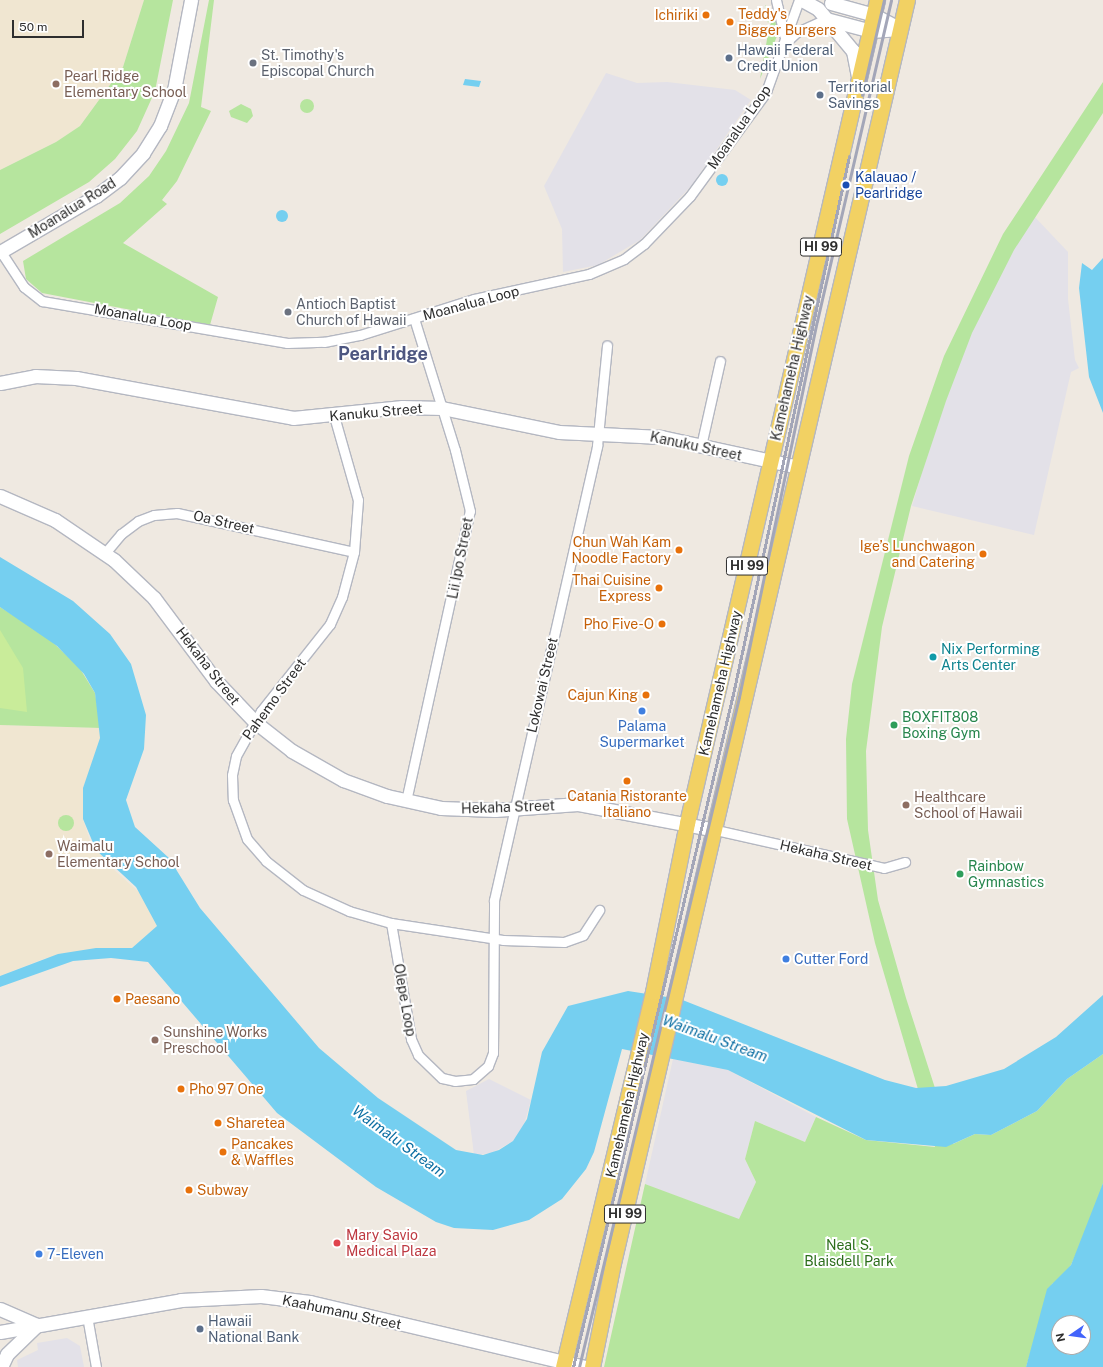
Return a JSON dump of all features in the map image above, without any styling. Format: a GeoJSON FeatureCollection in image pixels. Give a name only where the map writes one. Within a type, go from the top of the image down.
{"type":"FeatureCollection","features":[{"type":"Feature","properties":{"kind":"main road","name":"Kamehameha Highway"},"geometry":{"type":"LineString","coordinates":[[563,1365],[654,992],[687,823],[878,0]]}},
{"type":"Feature","properties":{"kind":"main road","name":"Kamehameha Highway"},"geometry":{"type":"LineString","coordinates":[[592,1367],[660,1062],[716,830],[907,0]]}},
{"type":"Feature","properties":{"kind":"street","name":"Moanalua Road"},"geometry":{"type":"LineString","coordinates":[[1,252],[106,190],[143,152],[160,126],[174,90],[191,0]]}},
{"type":"Feature","properties":{"kind":"street","name":"Moanalua Loop"},"geometry":{"type":"LineString","coordinates":[[776,0],[784,44]]}},
{"type":"Feature","properties":{"kind":"street","name":"Moanalua Loop"},"geometry":{"type":"LineString","coordinates":[[1,252],[24,287],[42,300],[130,313],[257,339],[324,342],[414,318],[474,299],[589,274],[624,259],[644,244],[682,205],[746,121],[772,80],[801,0]]}},
{"type":"Feature","properties":{"kind":"street"},"geometry":{"type":"LineString","coordinates":[[801,0],[818,9],[852,51],[859,84]]}},
{"type":"Feature","properties":{"kind":"street"},"geometry":{"type":"LineString","coordinates":[[818,9],[831,3],[845,0]]}},
{"type":"Feature","properties":{"kind":"street"},"geometry":{"type":"LineString","coordinates":[[831,3],[874,15],[900,29]]}},
{"type":"Feature","properties":{"kind":"street"},"geometry":{"type":"LineString","coordinates":[[784,44],[797,32],[826,19],[871,31],[900,29]]}},
{"type":"Feature","properties":{"kind":"street","name":"Lii Ipo Street"},"geometry":{"type":"LineString","coordinates":[[406,801],[469,518],[468,497],[414,318]]}},
{"type":"Feature","properties":{"kind":"street","name":"Lokowai Street"},"geometry":{"type":"LineString","coordinates":[[492,938],[497,878],[599,433],[607,345]]}},
{"type":"Feature","properties":{"kind":"street"},"geometry":{"type":"LineString","coordinates":[[701,446],[720,361]]}},
{"type":"Feature","properties":{"kind":"street","name":"Kanuku Street"},"geometry":{"type":"LineString","coordinates":[[0,383],[35,376],[71,378],[122,384],[262,415],[334,416],[392,408],[442,408],[554,431],[643,435],[799,467]]}},
{"type":"Feature","properties":{"kind":"street","name":"Pahemo Street"},"geometry":{"type":"LineString","coordinates":[[334,416],[358,500],[354,552],[342,597],[330,624],[255,722],[239,746],[232,775],[236,813],[247,838],[266,861],[303,890],[349,911],[391,923],[492,938],[574,941],[586,931],[599,910]]}},
{"type":"Feature","properties":{"kind":"street","name":"Hekaha Street"},"geometry":{"type":"LineString","coordinates":[[0,496],[55,520],[105,553],[154,598],[216,681],[255,722],[327,772],[406,801],[464,810],[514,809],[578,804],[687,823],[884,868],[905,862]]}},
{"type":"Feature","properties":{"kind":"street","name":"Oa Street"},"geometry":{"type":"LineString","coordinates":[[105,553],[127,528],[138,521],[154,515],[177,513],[354,552]]}},
{"type":"Feature","properties":{"kind":"street","name":"Olepe Loop"},"geometry":{"type":"LineString","coordinates":[[391,923],[414,1047],[429,1069],[455,1082],[478,1076],[493,1054],[492,938]]}},
{"type":"Feature","properties":{"kind":"street","name":"Kaahumanu Street"},"geometry":{"type":"LineString","coordinates":[[0,1332],[200,1298],[287,1298],[563,1365],[585,1367]]}},
{"type":"Feature","properties":{"kind":"street"},"geometry":{"type":"LineString","coordinates":[[0,1309],[36,1325],[7,1354],[1,1367]]}},
{"type":"Feature","properties":{"kind":"street"},"geometry":{"type":"LineString","coordinates":[[87,1316],[96,1367]]}},
{"type":"Feature","properties":{"kind":"shaded area","name":"Pearl Ridge Elementary School"},"geometry":{"type":"Polygon","coordinates":[[[0,0],[144,0],[123,67],[80,126],[56,142],[0,170],[0,0]]]}},
{"type":"Feature","properties":{"kind":"shaded area"},"geometry":{"type":"Polygon","coordinates":[[[606,73],[637,83],[667,82],[735,90],[751,100],[691,186],[640,240],[598,265],[563,272],[562,229],[544,186],[606,73]]]}},
{"type":"Feature","properties":{"kind":"shaded area"},"geometry":{"type":"Polygon","coordinates":[[[1033,215],[1068,252],[1068,299],[1075,360],[1079,368],[1071,372],[1034,535],[912,506],[942,404],[985,300],[1033,215]]]}},
{"type":"Feature","properties":{"kind":"shaded area","name":"Waimalu Elementary School"},"geometry":{"type":"Polygon","coordinates":[[[0,725],[101,728],[99,747],[83,788],[83,819],[90,841],[111,867],[141,894],[157,926],[132,948],[46,958],[0,976],[0,725]]]}},
{"type":"Feature","properties":{"kind":"shaded area"},"geometry":{"type":"Polygon","coordinates":[[[673,1059],[728,1070],[816,1117],[805,1142],[755,1121],[745,1159],[756,1182],[739,1220],[645,1184],[673,1059]]]}},
{"type":"Feature","properties":{"kind":"shaded area"},"geometry":{"type":"Polygon","coordinates":[[[489,1079],[531,1100],[523,1128],[513,1141],[492,1153],[474,1155],[466,1091],[489,1079]]]}},
{"type":"Feature","properties":{"kind":"shaded area"},"geometry":{"type":"Polygon","coordinates":[[[67,1338],[80,1346],[84,1367],[18,1367],[17,1360],[38,1350],[37,1343],[67,1338]]]}},
{"type":"Feature","properties":{"kind":"green space"},"geometry":{"type":"Polygon","coordinates":[[[144,0],[173,0],[155,91],[137,131],[115,159],[89,182],[0,234],[0,170],[56,142],[80,126],[123,67],[144,0]]]}},
{"type":"Feature","properties":{"kind":"green space"},"geometry":{"type":"Polygon","coordinates":[[[209,0],[214,0],[201,107],[211,111],[177,181],[162,200],[167,204],[123,243],[218,297],[210,325],[42,293],[26,279],[23,261],[120,203],[149,176],[166,151],[189,103],[209,0]]]}},
{"type":"Feature","properties":{"kind":"green space"},"geometry":{"type":"Polygon","coordinates":[[[765,5],[773,13],[768,23],[765,5]]]}},
{"type":"Feature","properties":{"kind":"green space"},"geometry":{"type":"Polygon","coordinates":[[[775,13],[777,36],[760,79],[769,28],[775,13]]]}},
{"type":"Feature","properties":{"kind":"green space","name":"Neal S. Blaisdell Park"},"geometry":{"type":"Polygon","coordinates":[[[1103,82],[1103,113],[1014,250],[972,333],[946,401],[911,506],[882,627],[866,751],[868,830],[878,900],[906,998],[953,1144],[975,1134],[991,1135],[1037,1111],[1067,1079],[1103,1054],[1103,1183],[1097,1206],[1071,1265],[1062,1278],[1052,1284],[1026,1367],[604,1367],[645,1184],[739,1219],[756,1182],[745,1159],[755,1121],[805,1142],[816,1117],[866,1140],[935,1147],[875,943],[847,819],[846,739],[852,684],[909,456],[944,356],[1003,234],[1103,82]]]}},
{"type":"Feature","properties":{"kind":"green space"},"geometry":{"type":"Polygon","coordinates":[[[304,99],[310,99],[314,103],[314,109],[310,113],[304,113],[300,109],[300,103],[304,99]]]}},
{"type":"Feature","properties":{"kind":"green space"},"geometry":{"type":"Polygon","coordinates":[[[241,104],[251,109],[253,116],[247,123],[231,117],[229,111],[241,104]]]}},
{"type":"Feature","properties":{"kind":"green space"},"geometry":{"type":"Polygon","coordinates":[[[0,607],[46,636],[79,667],[95,693],[101,728],[0,725],[0,607]]]}},
{"type":"Feature","properties":{"kind":"green space"},"geometry":{"type":"Polygon","coordinates":[[[0,630],[23,668],[27,712],[0,708],[0,630]]]}},
{"type":"Feature","properties":{"kind":"green space"},"geometry":{"type":"Polygon","coordinates":[[[66,815],[72,817],[74,823],[72,829],[66,831],[60,829],[58,823],[60,817],[66,815]]]}},
{"type":"Feature","properties":{"kind":"water"},"geometry":{"type":"Polygon","coordinates":[[[465,79],[481,81],[479,87],[463,85],[465,79]]]}},
{"type":"Feature","properties":{"kind":"water"},"geometry":{"type":"Polygon","coordinates":[[[720,174],[724,174],[728,180],[724,186],[720,186],[716,182],[716,178],[720,174]]]}},
{"type":"Feature","properties":{"kind":"water"},"geometry":{"type":"Polygon","coordinates":[[[280,210],[284,210],[288,216],[284,222],[280,222],[276,218],[276,214],[280,210]]]}},
{"type":"Feature","properties":{"kind":"water"},"geometry":{"type":"Polygon","coordinates":[[[1103,258],[1103,413],[1089,377],[1079,288],[1082,263],[1092,270],[1103,258]]]}},
{"type":"Feature","properties":{"kind":"water","name":"Waimalu Stream"},"geometry":{"type":"Polygon","coordinates":[[[0,557],[73,601],[110,634],[131,664],[146,715],[144,749],[126,800],[135,827],[169,858],[200,908],[319,1048],[378,1098],[456,1150],[483,1155],[499,1150],[513,1141],[527,1119],[542,1052],[568,1006],[628,991],[680,999],[885,1080],[916,1088],[946,1086],[1004,1069],[1056,1037],[1103,995],[1103,1054],[1067,1079],[1037,1111],[991,1135],[975,1134],[946,1147],[866,1140],[728,1070],[622,1049],[594,1152],[586,1169],[562,1199],[529,1220],[493,1230],[454,1228],[436,1222],[376,1187],[277,1113],[148,962],[111,958],[73,961],[0,987],[0,976],[58,954],[96,948],[132,948],[157,926],[136,887],[96,850],[83,819],[83,788],[100,738],[95,693],[84,674],[57,646],[0,607],[0,557]]]}},
{"type":"Feature","properties":{"kind":"water"},"geometry":{"type":"Polygon","coordinates":[[[1103,1183],[1103,1367],[1026,1367],[1047,1289],[1071,1265],[1103,1183]]]}},
{"type":"Feature","properties":{"kind":"railway"},"geometry":{"type":"LineString","coordinates":[[862,95],[884,0]]}},
{"type":"Feature","properties":{"kind":"railway"},"geometry":{"type":"LineString","coordinates":[[579,1367],[739,697],[817,321],[891,0]]}},
{"type":"Feature","properties":{"kind":"railway"},"geometry":{"type":"LineString","coordinates":[[573,1367],[733,694],[849,156]]}},
{"type":"Feature","properties":{"kind":"place","name":"Ichiriki"},"geometry":{"type":"Point","coordinates":[706,15]}},
{"type":"Feature","properties":{"kind":"place","name":"Teddy's Bigger Burgers"},"geometry":{"type":"Point","coordinates":[730,22]}},
{"type":"Feature","properties":{"kind":"place","name":"Hawaii Federal Credit Union"},"geometry":{"type":"Point","coordinates":[729,58]}},
{"type":"Feature","properties":{"kind":"place","name":"St. Timothy's Episcopal Church"},"geometry":{"type":"Point","coordinates":[253,63]}},
{"type":"Feature","properties":{"kind":"place","name":"Pearl Ridge Elementary School"},"geometry":{"type":"Point","coordinates":[56,84]}},
{"type":"Feature","properties":{"kind":"place","name":"Territorial Savings"},"geometry":{"type":"Point","coordinates":[820,95]}},
{"type":"Feature","properties":{"kind":"place","name":"Kalauao / Pearlridge"},"geometry":{"type":"Point","coordinates":[846,185]}},
{"type":"Feature","properties":{"kind":"place","name":"Antioch Baptist Church of Hawaii"},"geometry":{"type":"Point","coordinates":[288,312]}},
{"type":"Feature","properties":{"kind":"place","name":"Chun Wah Kam Noodle Factory"},"geometry":{"type":"Point","coordinates":[679,550]}},
{"type":"Feature","properties":{"kind":"place","name":"Ige’s Lunchwagon and Catering"},"geometry":{"type":"Point","coordinates":[983,554]}},
{"type":"Feature","properties":{"kind":"place","name":"Thai Cuisine Express"},"geometry":{"type":"Point","coordinates":[659,588]}},
{"type":"Feature","properties":{"kind":"place","name":"Pho Five-O"},"geometry":{"type":"Point","coordinates":[662,624]}},
{"type":"Feature","properties":{"kind":"place","name":"Nix Performing Arts Center"},"geometry":{"type":"Point","coordinates":[933,657]}},
{"type":"Feature","properties":{"kind":"place","name":"Cajun King"},"geometry":{"type":"Point","coordinates":[646,695]}},
{"type":"Feature","properties":{"kind":"place","name":"Palama Supermarket"},"geometry":{"type":"Point","coordinates":[642,711]}},
{"type":"Feature","properties":{"kind":"place","name":"BOXFIT808 Boxing Gym"},"geometry":{"type":"Point","coordinates":[894,725]}},
{"type":"Feature","properties":{"kind":"place","name":"Catania Ristorante Italiano"},"geometry":{"type":"Point","coordinates":[627,781]}},
{"type":"Feature","properties":{"kind":"place","name":"Healthcare School of Hawaii"},"geometry":{"type":"Point","coordinates":[906,805]}},
{"type":"Feature","properties":{"kind":"place","name":"Waimalu Elementary School"},"geometry":{"type":"Point","coordinates":[49,854]}},
{"type":"Feature","properties":{"kind":"place","name":"Rainbow Gymnastics"},"geometry":{"type":"Point","coordinates":[960,874]}},
{"type":"Feature","properties":{"kind":"place","name":"Cutter Ford"},"geometry":{"type":"Point","coordinates":[786,959]}},
{"type":"Feature","properties":{"kind":"place","name":"Paesano"},"geometry":{"type":"Point","coordinates":[117,999]}},
{"type":"Feature","properties":{"kind":"place","name":"Sunshine Works Preschool"},"geometry":{"type":"Point","coordinates":[155,1040]}},
{"type":"Feature","properties":{"kind":"place","name":"Pho 97 One"},"geometry":{"type":"Point","coordinates":[181,1089]}},
{"type":"Feature","properties":{"kind":"place","name":"Sharetea"},"geometry":{"type":"Point","coordinates":[218,1123]}},
{"type":"Feature","properties":{"kind":"place","name":"Pancakes & Waffles"},"geometry":{"type":"Point","coordinates":[223,1152]}},
{"type":"Feature","properties":{"kind":"place","name":"Subway"},"geometry":{"type":"Point","coordinates":[189,1190]}},
{"type":"Feature","properties":{"kind":"place","name":"Mary Savio Medical Plaza"},"geometry":{"type":"Point","coordinates":[337,1243]}},
{"type":"Feature","properties":{"kind":"place","name":"7-Eleven"},"geometry":{"type":"Point","coordinates":[39,1254]}},
{"type":"Feature","properties":{"kind":"place","name":"Hawaii National Bank"},"geometry":{"type":"Point","coordinates":[200,1329]}},
{"type":"Feature","properties":{"kind":"district","name":"Pearlridge"},"geometry":{"type":"Point","coordinates":[383,354]}}]}
